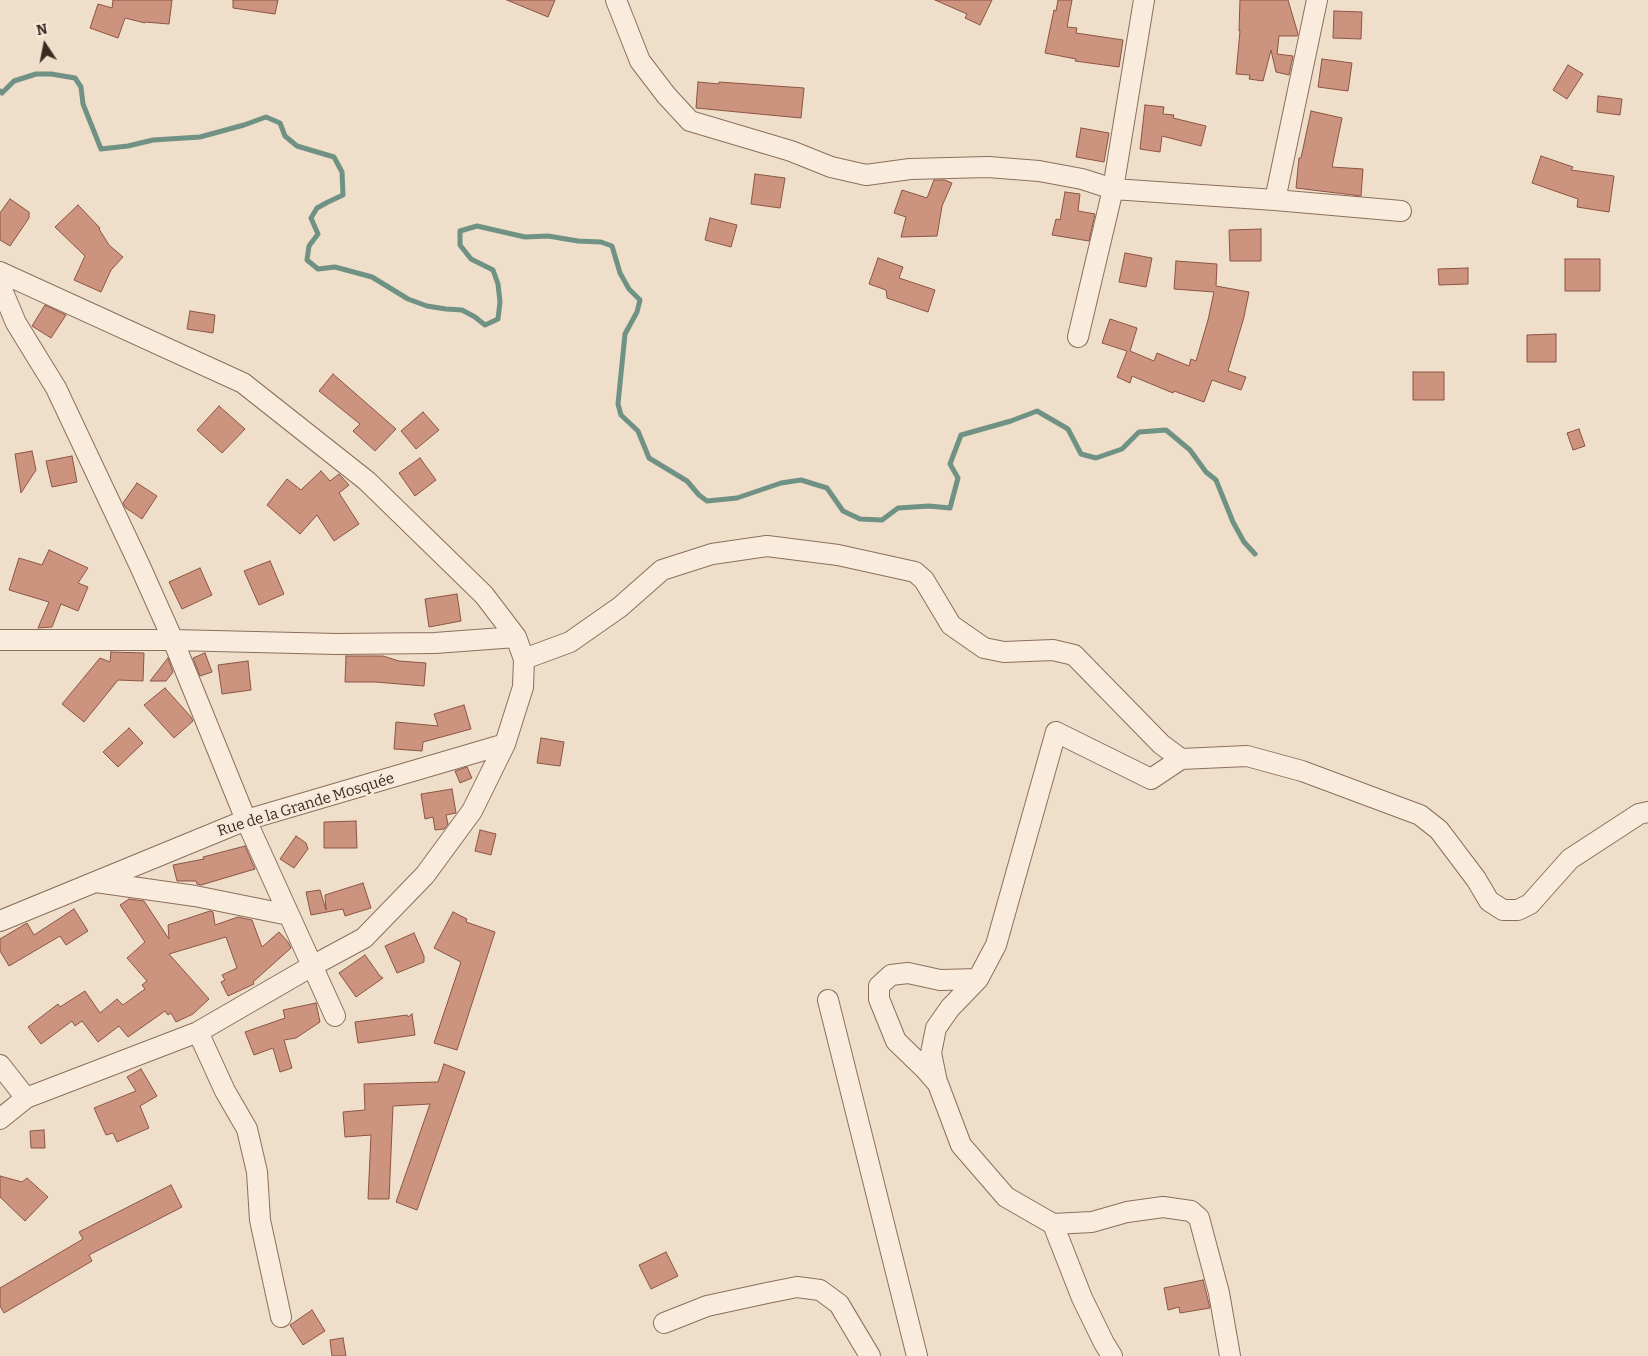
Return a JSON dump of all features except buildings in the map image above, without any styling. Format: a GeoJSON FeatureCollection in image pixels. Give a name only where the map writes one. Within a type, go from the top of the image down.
{"type":"FeatureCollection","features":[{"type":"Feature","properties":{"kind":"street"},"geometry":{"type":"LineString","coordinates":[[616,0],[640,61],[666,95],[690,121],[790,151],[831,167],[866,175],[910,169],[988,167],[1039,171],[1082,178],[1113,189],[1400,211]]}},
{"type":"Feature","properties":{"kind":"street"},"geometry":{"type":"LineString","coordinates":[[1078,337],[1113,189],[1144,0]]}},
{"type":"Feature","properties":{"kind":"street"},"geometry":{"type":"LineString","coordinates":[[1275,200],[1318,0]]}},
{"type":"Feature","properties":{"kind":"street"},"geometry":{"type":"LineString","coordinates":[[0,272],[243,383],[367,481],[484,595],[516,637],[524,659],[523,687],[505,744],[472,811],[425,875],[364,938],[198,1032],[26,1098],[0,1118]]}},
{"type":"Feature","properties":{"kind":"street"},"geometry":{"type":"LineString","coordinates":[[0,285],[16,323],[56,388],[173,640],[246,820],[335,1016]]}},
{"type":"Feature","properties":{"kind":"street"},"geometry":{"type":"LineString","coordinates":[[524,659],[570,642],[620,607],[662,570],[712,554],[767,546],[838,555],[915,572],[924,580],[951,625],[984,648],[1004,652],[1053,650],[1074,655],[1161,744],[1181,759]]}},
{"type":"Feature","properties":{"kind":"street"},"geometry":{"type":"LineString","coordinates":[[0,640],[173,640],[337,644],[434,643],[516,637]]}},
{"type":"Feature","properties":{"kind":"street"},"geometry":{"type":"LineString","coordinates":[[1230,1356],[1218,1293],[1199,1218],[1191,1211],[1163,1207],[1127,1212],[1092,1222],[1053,1224],[1006,1197],[961,1145],[938,1084],[931,1053],[936,1028],[950,1008],[978,979],[996,944],[1056,732],[1151,779],[1181,759],[1247,756],[1302,771],[1420,815],[1440,830],[1476,879],[1489,901],[1503,910],[1518,910],[1530,904],[1570,859],[1640,814],[1648,812]]}},
{"type":"Feature","properties":{"kind":"street","name":"Rue de la Grande Mosquée"},"geometry":{"type":"LineString","coordinates":[[0,921],[246,820],[505,744]]}},
{"type":"Feature","properties":{"kind":"street"},"geometry":{"type":"LineString","coordinates":[[94,882],[195,896],[289,915]]}},
{"type":"Feature","properties":{"kind":"street"},"geometry":{"type":"LineString","coordinates":[[938,1084],[896,1041],[879,999],[879,986],[891,975],[908,973],[940,980],[978,979]]}},
{"type":"Feature","properties":{"kind":"street"},"geometry":{"type":"LineString","coordinates":[[828,1000],[917,1356]]}},
{"type":"Feature","properties":{"kind":"street"},"geometry":{"type":"LineString","coordinates":[[198,1032],[225,1091],[246,1129],[257,1172],[260,1220],[281,1317]]}},
{"type":"Feature","properties":{"kind":"street"},"geometry":{"type":"LineString","coordinates":[[0,1065],[26,1098]]}},
{"type":"Feature","properties":{"kind":"street"},"geometry":{"type":"LineString","coordinates":[[1053,1224],[1082,1298],[1112,1356]]}},
{"type":"Feature","properties":{"kind":"street"},"geometry":{"type":"LineString","coordinates":[[664,1323],[708,1306],[766,1293],[797,1288],[820,1290],[840,1304],[870,1356]]}},
{"type":"Feature","properties":{"kind":"waterway"},"geometry":{"type":"LineString","coordinates":[[0,91],[2,93],[14,81],[36,74],[51,74],[75,78],[81,87],[83,104],[101,149],[128,146],[153,140],[200,137],[266,117],[280,123],[285,136],[297,146],[334,157],[342,172],[343,195],[317,208],[311,218],[318,234],[309,246],[307,260],[318,269],[335,267],[372,277],[408,299],[427,306],[462,310],[485,325],[498,319],[500,302],[498,284],[493,270],[471,259],[460,245],[460,231],[477,226],[525,237],[548,236],[578,241],[601,242],[612,246],[620,273],[629,289],[640,300],[637,312],[625,334],[618,404],[621,415],[638,431],[649,458],[687,481],[707,501],[737,498],[781,483],[801,480],[827,488],[843,511],[860,519],[882,520],[898,508],[929,506],[950,508],[958,478],[950,464],[961,435],[1011,421],[1037,411],[1068,429],[1081,454],[1096,458],[1122,449],[1139,432],[1166,430],[1190,450],[1206,472],[1216,480],[1233,522],[1244,542],[1255,554]]}}]}
